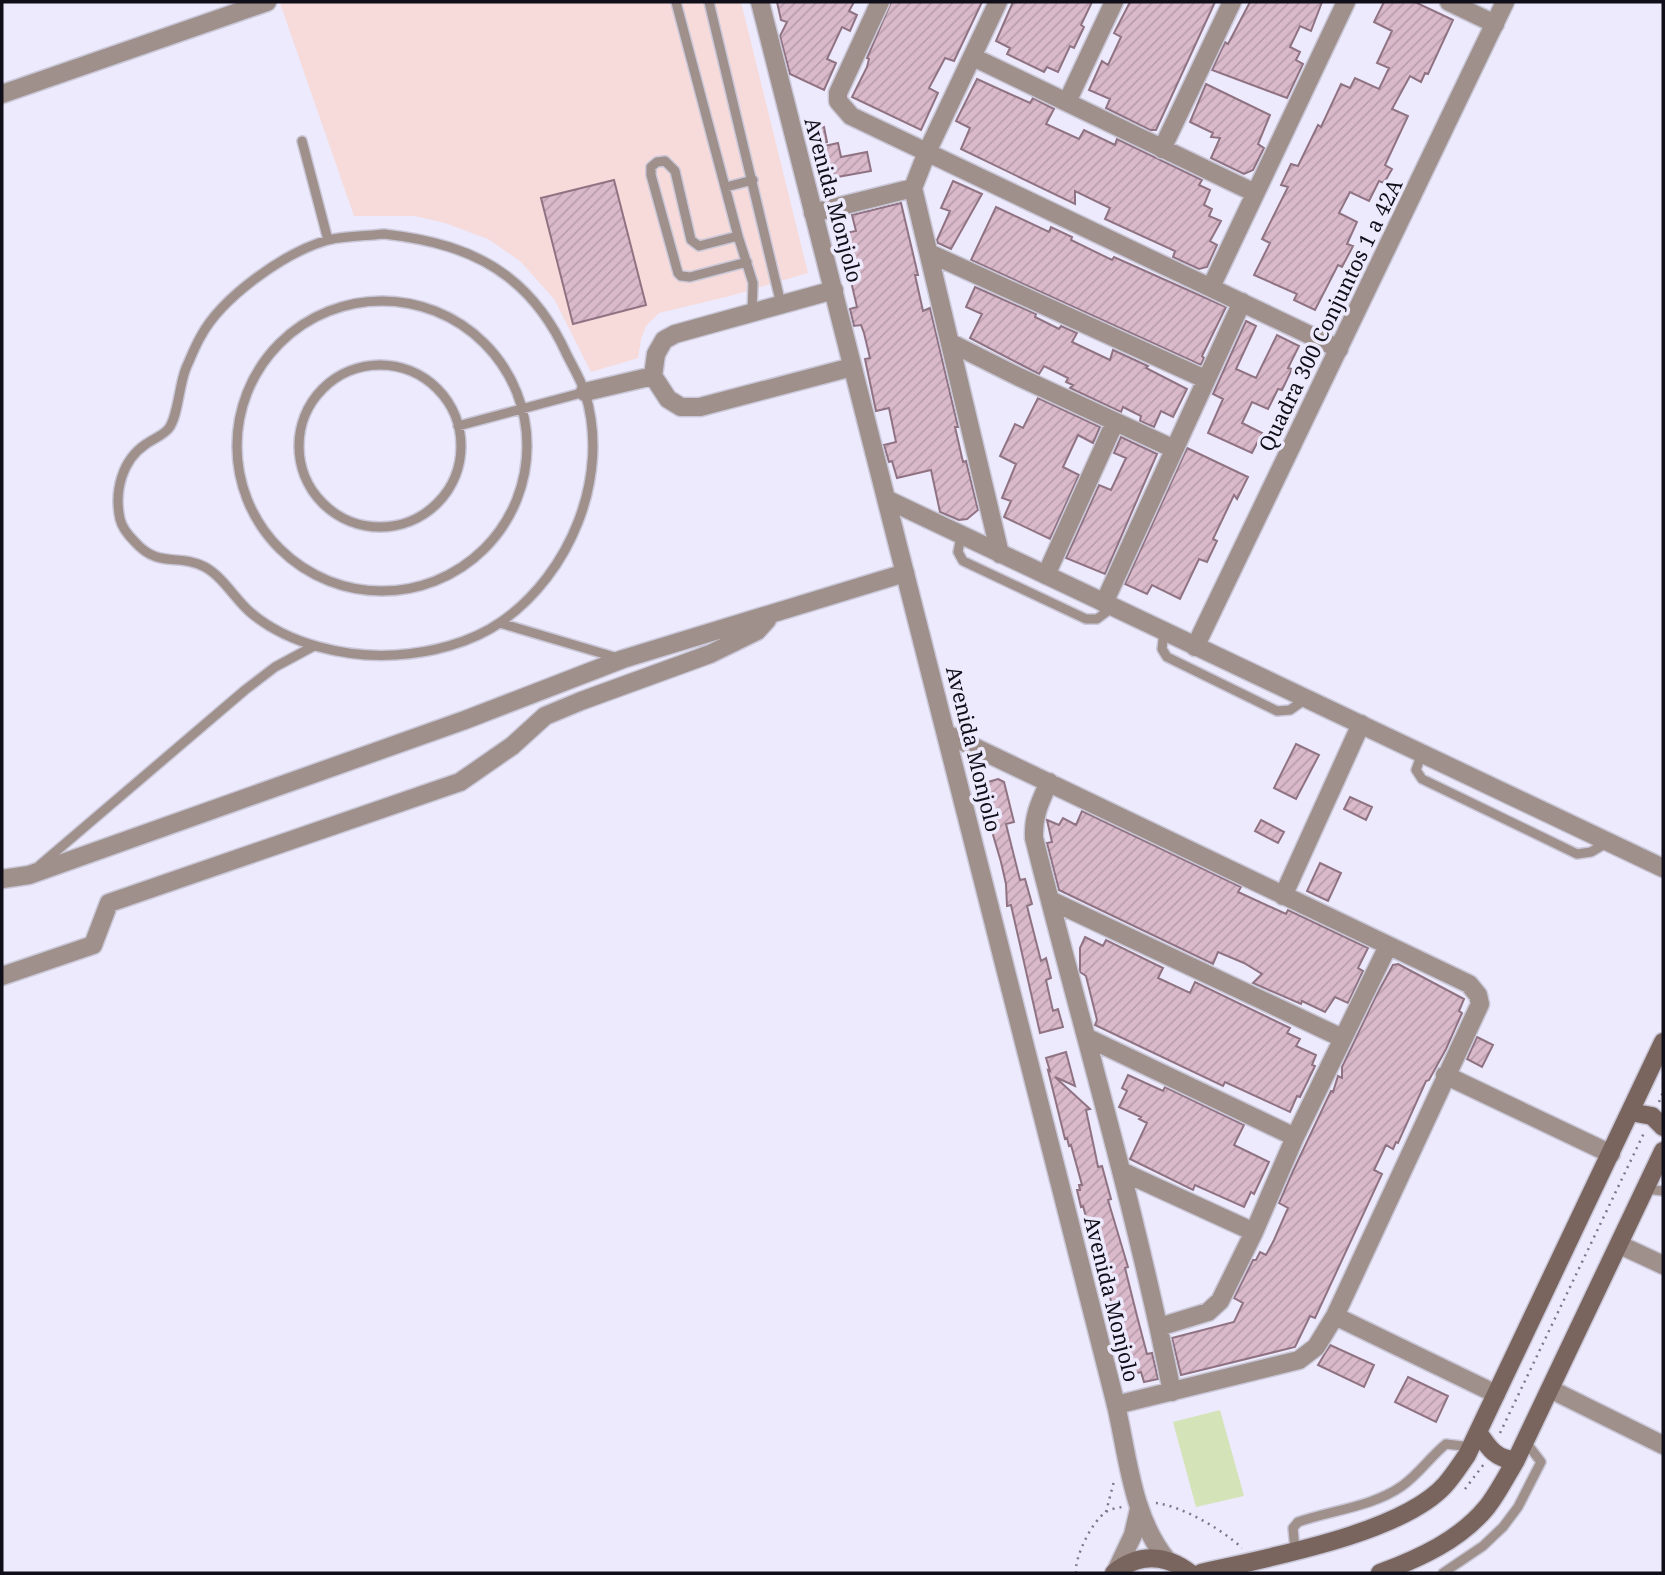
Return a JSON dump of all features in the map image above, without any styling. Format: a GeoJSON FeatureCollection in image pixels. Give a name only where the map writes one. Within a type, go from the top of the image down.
{"type":"FeatureCollection","features":[{"type":"Feature","properties":{"kind":"main road"},"geometry":{"type":"LineString","coordinates":[[1200,1573],[1382,1525],[1423,1504],[1444,1486],[1474,1439],[1663,1042]]}},
{"type":"Feature","properties":{"kind":"main road"},"geometry":{"type":"LineString","coordinates":[[1630,1112],[1652,1116],[1663,1127]]}},
{"type":"Feature","properties":{"kind":"main road"},"geometry":{"type":"LineString","coordinates":[[1380,1573],[1417,1559],[1454,1537],[1489,1505],[1516,1460],[1620,1245],[1654,1190],[1663,1151]]}},
{"type":"Feature","properties":{"kind":"main road"},"geometry":{"type":"LineString","coordinates":[[1474,1439],[1506,1460],[1516,1460]]}},
{"type":"Feature","properties":{"kind":"main road"},"geometry":{"type":"LineString","coordinates":[[1115,1572],[1131,1562],[1149,1558],[1167,1560],[1190,1573]]}},
{"type":"Feature","properties":{"kind":"street"},"geometry":{"type":"LineString","coordinates":[[2,94],[267,2]]}},
{"type":"Feature","properties":{"kind":"street","name":"Avenida Monjolo"},"geometry":{"type":"LineString","coordinates":[[760,2],[1116,1405],[1139,1510],[1150,1536],[1167,1560]]}},
{"type":"Feature","properties":{"kind":"street"},"geometry":{"type":"LineString","coordinates":[[880,2],[842,83],[838,101],[851,116],[1339,349]]}},
{"type":"Feature","properties":{"kind":"street"},"geometry":{"type":"LineString","coordinates":[[998,2],[927,152],[913,188],[1000,554]]}},
{"type":"Feature","properties":{"kind":"street"},"geometry":{"type":"LineString","coordinates":[[1067,102],[1114,2]]}},
{"type":"Feature","properties":{"kind":"street"},"geometry":{"type":"LineString","coordinates":[[1162,149],[1232,2]]}},
{"type":"Feature","properties":{"kind":"street"},"geometry":{"type":"LineString","coordinates":[[1210,287],[1346,2]]}},
{"type":"Feature","properties":{"kind":"street"},"geometry":{"type":"LineString","coordinates":[[1450,2],[1494,24]]}},
{"type":"Feature","properties":{"kind":"street","name":"Quadra 300 Conjuntos 1 a 42A"},"geometry":{"type":"LineString","coordinates":[[1195,647],[1505,2]]}},
{"type":"Feature","properties":{"kind":"street"},"geometry":{"type":"LineString","coordinates":[[973,57],[1255,193]]}},
{"type":"Feature","properties":{"kind":"street"},"geometry":{"type":"LineString","coordinates":[[813,213],[913,188]]}},
{"type":"Feature","properties":{"kind":"street"},"geometry":{"type":"LineString","coordinates":[[929,253],[1205,379]]}},
{"type":"Feature","properties":{"kind":"street"},"geometry":{"type":"LineString","coordinates":[[834,290],[675,334],[664,340],[656,354],[653,376],[668,399],[681,407],[700,407],[852,367]]}},
{"type":"Feature","properties":{"kind":"street"},"geometry":{"type":"LineString","coordinates":[[1109,605],[1174,449],[1242,302]]}},
{"type":"Feature","properties":{"kind":"street"},"geometry":{"type":"LineString","coordinates":[[951,344],[1174,449]]}},
{"type":"Feature","properties":{"kind":"street"},"geometry":{"type":"LineString","coordinates":[[585,392],[653,376]]}},
{"type":"Feature","properties":{"kind":"street"},"geometry":{"type":"LineString","coordinates":[[1046,575],[1115,422]]}},
{"type":"Feature","properties":{"kind":"street"},"geometry":{"type":"LineString","coordinates":[[886,499],[1663,868]]}},
{"type":"Feature","properties":{"kind":"street"},"geometry":{"type":"LineString","coordinates":[[2,879],[29,874],[466,720],[623,659],[905,573]]}},
{"type":"Feature","properties":{"kind":"street"},"geometry":{"type":"LineString","coordinates":[[2,976],[93,945],[109,903],[460,782],[512,746],[545,716],[710,654],[757,631],[772,615]]}},
{"type":"Feature","properties":{"kind":"street"},"geometry":{"type":"LineString","coordinates":[[1283,895],[1361,724]]}},
{"type":"Feature","properties":{"kind":"street"},"geometry":{"type":"LineString","coordinates":[[947,734],[1469,984],[1478,995],[1480,1004],[1335,1316],[1316,1347],[1299,1360],[1116,1405]]}},
{"type":"Feature","properties":{"kind":"street"},"geometry":{"type":"LineString","coordinates":[[1049,782],[1035,811],[1034,838],[1121,1171],[1172,1392]]}},
{"type":"Feature","properties":{"kind":"street"},"geometry":{"type":"LineString","coordinates":[[1050,900],[1342,1038]]}},
{"type":"Feature","properties":{"kind":"street"},"geometry":{"type":"LineString","coordinates":[[1159,1327],[1214,1308],[1254,1232],[1295,1136],[1388,946]]}},
{"type":"Feature","properties":{"kind":"street"},"geometry":{"type":"LineString","coordinates":[[1086,1037],[1295,1136]]}},
{"type":"Feature","properties":{"kind":"street"},"geometry":{"type":"LineString","coordinates":[[1446,1076],[1611,1154]]}},
{"type":"Feature","properties":{"kind":"street"},"geometry":{"type":"LineString","coordinates":[[1121,1171],[1254,1232]]}},
{"type":"Feature","properties":{"kind":"street"},"geometry":{"type":"LineString","coordinates":[[1620,1245],[1663,1265]]}},
{"type":"Feature","properties":{"kind":"street"},"geometry":{"type":"LineString","coordinates":[[1335,1316],[1496,1394]]}},
{"type":"Feature","properties":{"kind":"street"},"geometry":{"type":"LineString","coordinates":[[1550,1389],[1663,1445]]}},
{"type":"Feature","properties":{"kind":"street","name":"Avenida Monjolo"},"geometry":{"type":"LineString","coordinates":[[1115,1572],[1130,1543],[1139,1510]]}},
{"type":"Feature","properties":{"kind":"lane"},"geometry":{"type":"LineString","coordinates":[[676,2],[738,236],[754,283],[752,313]]}},
{"type":"Feature","properties":{"kind":"lane"},"geometry":{"type":"LineString","coordinates":[[709,2],[781,304]]}},
{"type":"Feature","properties":{"kind":"lane"},"geometry":{"type":"LineString","coordinates":[[302,141],[328,240]]}},
{"type":"Feature","properties":{"kind":"lane"},"geometry":{"type":"LineString","coordinates":[[738,236],[699,246],[694,244],[675,171],[665,161],[651,167],[664,224],[681,276],[690,277],[747,262]]}},
{"type":"Feature","properties":{"kind":"lane"},"geometry":{"type":"LineString","coordinates":[[726,187],[753,180]]}},
{"type":"Feature","properties":{"kind":"lane"},"geometry":{"type":"LineString","coordinates":[[384,234],[419,238],[445,244],[481,260],[508,277],[536,304],[557,333],[585,392],[592,431],[591,469],[586,495],[573,533],[558,565],[531,596],[500,624],[436,650],[393,656],[353,653],[314,646],[289,637],[252,614],[214,573],[202,566],[156,558],[144,552],[120,521],[120,477],[130,459],[141,447],[166,432],[171,425],[181,379],[202,335],[213,319],[252,281],[328,240],[384,234]]}},
{"type":"Feature","properties":{"kind":"lane"},"geometry":{"type":"LineString","coordinates":[[368,300],[402,301],[435,310],[465,326],[490,349],[510,376],[523,408],[528,442],[525,475],[514,508],[497,536],[473,560],[444,578],[412,589],[378,592],[344,587],[313,574],[294,561],[262,529],[246,499],[237,466],[236,432],[243,399],[257,369],[278,342],[304,321],[335,307],[368,300]]}},
{"type":"Feature","properties":{"kind":"lane"},"geometry":{"type":"LineString","coordinates":[[371,365],[394,366],[416,373],[435,387],[450,405],[458,426],[461,450],[457,472],[446,493],[431,510],[411,522],[388,527],[365,526],[343,519],[324,505],[309,487],[300,466],[298,443],[302,420],[313,399],[328,382],[348,370],[371,365]]}},
{"type":"Feature","properties":{"kind":"lane"},"geometry":{"type":"LineString","coordinates":[[458,426],[585,392]]}},
{"type":"Feature","properties":{"kind":"lane"},"geometry":{"type":"LineString","coordinates":[[961,536],[958,552],[963,561],[1074,614],[1092,620],[1109,605]]}},
{"type":"Feature","properties":{"kind":"lane"},"geometry":{"type":"LineString","coordinates":[[500,624],[623,659]]}},
{"type":"Feature","properties":{"kind":"lane"},"geometry":{"type":"LineString","coordinates":[[1164,632],[1162,649],[1167,657],[1277,711],[1284,712],[1307,698]]}},
{"type":"Feature","properties":{"kind":"lane"},"geometry":{"type":"LineString","coordinates":[[29,874],[246,690],[275,667],[314,646]]}},
{"type":"Feature","properties":{"kind":"lane"},"geometry":{"type":"LineString","coordinates":[[1295,1550],[1293,1528],[1298,1522],[1357,1506],[1399,1489],[1419,1474],[1446,1444],[1474,1439]]}},
{"type":"Feature","properties":{"kind":"lane"},"geometry":{"type":"LineString","coordinates":[[1443,1573],[1483,1546],[1518,1507],[1541,1466],[1539,1457],[1525,1441]]}},
{"type":"Feature","properties":{"kind":"shaded area"},"geometry":{"type":"Polygon","coordinates":[[[741,2],[808,273],[659,313],[646,326],[638,358],[591,372],[554,299],[520,261],[488,239],[445,223],[415,216],[354,216],[280,3],[741,2]]]}},
{"type":"Feature","properties":{"kind":"green space"},"geometry":{"type":"Polygon","coordinates":[[[1220,1410],[1244,1496],[1196,1507],[1173,1422],[1220,1410]]]}},
{"type":"Feature","properties":{"kind":"building"},"geometry":{"type":"Polygon","coordinates":[[[777,2],[854,2],[849,11],[857,15],[850,31],[842,27],[827,59],[836,63],[824,90],[790,74],[780,36],[787,22],[781,20],[777,2]]]}},
{"type":"Feature","properties":{"kind":"building"},"geometry":{"type":"Polygon","coordinates":[[[891,2],[982,2],[954,61],[945,58],[929,88],[938,93],[921,130],[852,97],[867,67],[867,58],[891,2]]]}},
{"type":"Feature","properties":{"kind":"building"},"geometry":{"type":"Polygon","coordinates":[[[1013,2],[1092,2],[1074,48],[1070,46],[1058,72],[1047,67],[1044,72],[1007,54],[1010,48],[996,41],[1013,2]]]}},
{"type":"Feature","properties":{"kind":"building"},"geometry":{"type":"Polygon","coordinates":[[[1130,2],[1215,2],[1156,130],[1150,130],[1106,108],[1110,99],[1089,90],[1102,61],[1108,65],[1121,37],[1114,33],[1130,2]]]}},
{"type":"Feature","properties":{"kind":"building"},"geometry":{"type":"Polygon","coordinates":[[[1250,2],[1322,2],[1311,31],[1300,26],[1290,47],[1300,52],[1296,60],[1303,64],[1287,98],[1212,70],[1225,42],[1228,44],[1250,2]]]}},
{"type":"Feature","properties":{"kind":"building"},"geometry":{"type":"Polygon","coordinates":[[[1384,2],[1415,2],[1453,20],[1428,74],[1425,73],[1421,82],[1410,76],[1392,109],[1408,116],[1385,165],[1392,169],[1384,183],[1379,181],[1369,201],[1350,192],[1339,213],[1357,222],[1347,244],[1353,246],[1342,267],[1338,265],[1315,310],[1294,300],[1297,294],[1254,275],[1270,243],[1262,239],[1288,187],[1281,185],[1291,164],[1298,166],[1318,125],[1321,127],[1341,84],[1350,88],[1355,78],[1379,89],[1389,68],[1377,63],[1392,31],[1374,22],[1384,2]]]}},
{"type":"Feature","properties":{"kind":"building"},"geometry":{"type":"Polygon","coordinates":[[[977,79],[1030,103],[1033,98],[1054,109],[1046,124],[1079,139],[1084,130],[1115,145],[1117,139],[1202,180],[1199,185],[1210,190],[1204,205],[1212,209],[1209,216],[1221,221],[1210,241],[1217,245],[1207,267],[1199,269],[1173,257],[1175,251],[1105,219],[1110,208],[1075,191],[1075,204],[961,149],[970,128],[956,121],[977,79]]]}},
{"type":"Feature","properties":{"kind":"building"},"geometry":{"type":"Polygon","coordinates":[[[1206,84],[1270,115],[1258,144],[1264,148],[1253,170],[1244,174],[1211,158],[1220,138],[1211,137],[1213,133],[1190,122],[1206,84]]]}},
{"type":"Feature","properties":{"kind":"building"},"geometry":{"type":"Polygon","coordinates":[[[824,127],[827,142],[814,145],[811,129],[824,127]]]}},
{"type":"Feature","properties":{"kind":"building"},"geometry":{"type":"Polygon","coordinates":[[[838,143],[841,157],[867,152],[871,171],[826,179],[820,147],[838,143]]]}},
{"type":"Feature","properties":{"kind":"building"},"geometry":{"type":"Polygon","coordinates":[[[614,180],[646,305],[573,324],[541,198],[614,180]]]}},
{"type":"Feature","properties":{"kind":"building"},"geometry":{"type":"Polygon","coordinates":[[[953,181],[982,194],[951,249],[937,240],[950,211],[941,208],[953,181]]]}},
{"type":"Feature","properties":{"kind":"building"},"geometry":{"type":"Polygon","coordinates":[[[901,203],[918,275],[915,275],[923,311],[930,308],[958,427],[955,427],[963,462],[966,461],[978,510],[967,519],[959,520],[940,512],[931,470],[897,478],[884,445],[896,442],[889,408],[876,411],[865,359],[870,358],[864,333],[861,325],[854,326],[850,309],[857,307],[840,234],[856,231],[852,215],[901,203]]]}},
{"type":"Feature","properties":{"kind":"building"},"geometry":{"type":"Polygon","coordinates":[[[996,207],[1049,232],[1051,227],[1112,260],[1114,257],[1226,307],[1202,356],[1204,358],[1201,365],[971,260],[996,207]]]}},
{"type":"Feature","properties":{"kind":"building"},"geometry":{"type":"Polygon","coordinates":[[[975,287],[1036,314],[1035,317],[1059,329],[1061,326],[1077,333],[1072,342],[1110,360],[1113,350],[1148,366],[1146,368],[1187,389],[1173,417],[1161,411],[1154,427],[1140,421],[1141,416],[1123,407],[1121,412],[1070,388],[1073,385],[1066,382],[1068,378],[1044,366],[1039,374],[970,338],[982,314],[966,307],[975,287]]]}},
{"type":"Feature","properties":{"kind":"building"},"geometry":{"type":"Polygon","coordinates":[[[1246,321],[1256,326],[1236,369],[1256,378],[1277,335],[1299,346],[1288,368],[1292,369],[1282,390],[1278,389],[1268,409],[1252,402],[1242,423],[1262,433],[1252,453],[1208,433],[1223,399],[1213,394],[1246,321]]]}},
{"type":"Feature","properties":{"kind":"building"},"geometry":{"type":"Polygon","coordinates":[[[1038,398],[1100,427],[1093,443],[1078,435],[1063,467],[1079,475],[1050,539],[1004,517],[1011,501],[1002,498],[1016,464],[1000,456],[1015,424],[1023,428],[1038,398]]]}},
{"type":"Feature","properties":{"kind":"building"},"geometry":{"type":"Polygon","coordinates":[[[1121,437],[1157,454],[1105,574],[1066,558],[1099,485],[1111,490],[1126,458],[1114,453],[1121,437]]]}},
{"type":"Feature","properties":{"kind":"building"},"geometry":{"type":"Polygon","coordinates":[[[1187,448],[1248,477],[1237,499],[1234,495],[1213,539],[1217,541],[1207,562],[1199,559],[1180,599],[1152,585],[1147,594],[1125,584],[1187,448]]]}},
{"type":"Feature","properties":{"kind":"building"},"geometry":{"type":"Polygon","coordinates":[[[1296,744],[1319,755],[1296,799],[1274,788],[1296,744]]]}},
{"type":"Feature","properties":{"kind":"building"},"geometry":{"type":"Polygon","coordinates":[[[998,779],[1004,782],[1014,822],[1006,824],[1020,880],[1025,879],[1032,904],[1027,906],[1041,961],[1046,958],[1051,978],[1046,980],[1053,1011],[1058,1009],[1063,1027],[1040,1033],[1011,905],[1007,906],[1001,862],[984,812],[987,811],[981,784],[998,779]]]}},
{"type":"Feature","properties":{"kind":"building"},"geometry":{"type":"Polygon","coordinates":[[[1350,797],[1372,807],[1366,820],[1344,809],[1350,797]]]}},
{"type":"Feature","properties":{"kind":"building"},"geometry":{"type":"Polygon","coordinates":[[[1082,811],[1241,887],[1238,892],[1286,914],[1288,910],[1368,948],[1358,968],[1363,971],[1348,1003],[1335,997],[1325,1012],[1302,1001],[1301,1004],[1253,983],[1262,974],[1244,963],[1218,952],[1213,964],[1059,890],[1047,843],[1052,842],[1047,820],[1059,825],[1063,818],[1076,825],[1082,811]]]}},
{"type":"Feature","properties":{"kind":"building"},"geometry":{"type":"Polygon","coordinates":[[[1261,820],[1284,832],[1278,843],[1255,831],[1261,820]]]}},
{"type":"Feature","properties":{"kind":"building"},"geometry":{"type":"Polygon","coordinates":[[[1320,863],[1341,873],[1328,901],[1307,891],[1320,863]]]}},
{"type":"Feature","properties":{"kind":"building"},"geometry":{"type":"Polygon","coordinates":[[[1085,937],[1103,946],[1106,940],[1163,968],[1158,978],[1190,993],[1195,982],[1290,1028],[1287,1033],[1300,1039],[1296,1046],[1316,1055],[1312,1065],[1315,1066],[1290,1112],[1225,1082],[1223,1086],[1095,1025],[1097,1020],[1086,976],[1080,972],[1080,948],[1085,937]]]}},
{"type":"Feature","properties":{"kind":"building"},"geometry":{"type":"Polygon","coordinates":[[[1398,964],[1464,999],[1459,1011],[1462,1013],[1446,1049],[1426,1081],[1398,1143],[1396,1142],[1393,1149],[1386,1145],[1374,1170],[1382,1174],[1315,1318],[1310,1316],[1295,1347],[1181,1375],[1172,1338],[1234,1322],[1243,1303],[1234,1298],[1253,1260],[1256,1260],[1260,1252],[1266,1255],[1274,1240],[1288,1208],[1279,1203],[1293,1171],[1331,1091],[1333,1092],[1338,1076],[1342,1078],[1342,1067],[1376,996],[1393,965],[1398,964]]]}},
{"type":"Feature","properties":{"kind":"building"},"geometry":{"type":"Polygon","coordinates":[[[1477,1037],[1493,1045],[1482,1067],[1467,1059],[1477,1037]]]}},
{"type":"Feature","properties":{"kind":"building"},"geometry":{"type":"Polygon","coordinates":[[[1066,1052],[1075,1086],[1055,1077],[1090,1109],[1086,1110],[1098,1167],[1102,1166],[1111,1199],[1108,1200],[1128,1267],[1125,1268],[1137,1316],[1147,1354],[1152,1353],[1158,1379],[1144,1382],[1141,1372],[1130,1375],[1104,1274],[1099,1275],[1096,1260],[1101,1259],[1094,1234],[1091,1234],[1083,1206],[1081,1207],[1077,1190],[1080,1190],[1079,1185],[1082,1185],[1071,1145],[1069,1146],[1067,1138],[1065,1139],[1046,1058],[1066,1052]]]}},
{"type":"Feature","properties":{"kind":"building"},"geometry":{"type":"Polygon","coordinates":[[[1128,1075],[1163,1091],[1165,1087],[1244,1125],[1234,1145],[1269,1162],[1254,1194],[1251,1192],[1244,1207],[1195,1185],[1193,1190],[1130,1159],[1147,1123],[1139,1119],[1141,1117],[1119,1107],[1127,1091],[1122,1088],[1128,1075]]]}},
{"type":"Feature","properties":{"kind":"building"},"geometry":{"type":"Polygon","coordinates":[[[1330,1345],[1374,1365],[1364,1387],[1318,1365],[1330,1345]]]}},
{"type":"Feature","properties":{"kind":"building"},"geometry":{"type":"Polygon","coordinates":[[[1408,1377],[1448,1396],[1436,1422],[1395,1402],[1408,1377]]]}}]}
